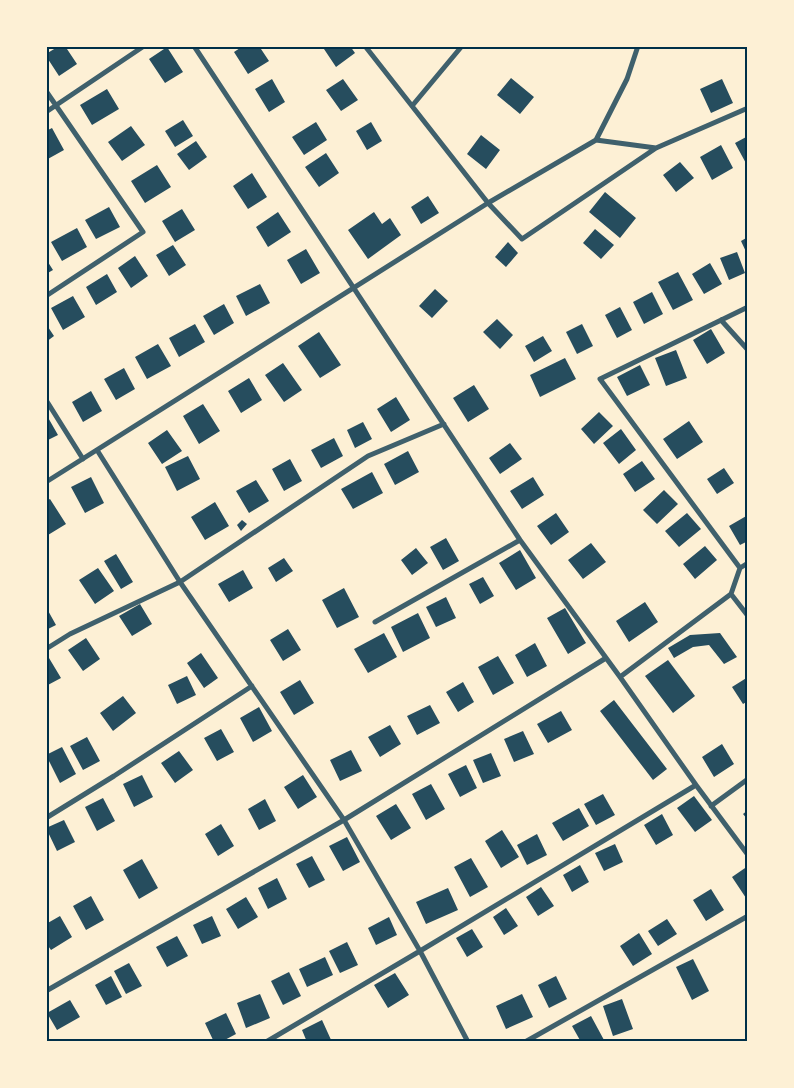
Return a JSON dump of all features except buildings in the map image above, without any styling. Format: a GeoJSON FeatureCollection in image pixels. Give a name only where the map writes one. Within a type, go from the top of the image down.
{"type":"FeatureCollection","features":[{"type":"Feature","properties":{"kind":"street"},"geometry":{"type":"LineString","coordinates":[[46,112],[144,46]]}},
{"type":"Feature","properties":{"kind":"street"},"geometry":{"type":"LineString","coordinates":[[194,46],[520,540],[748,855]]}},
{"type":"Feature","properties":{"kind":"street"},"geometry":{"type":"LineString","coordinates":[[365,46],[488,203],[522,239],[656,148],[748,108]]}},
{"type":"Feature","properties":{"kind":"street"},"geometry":{"type":"LineString","coordinates":[[412,106],[462,46]]}},
{"type":"Feature","properties":{"kind":"street"},"geometry":{"type":"LineString","coordinates":[[46,482],[488,203],[596,140],[627,79],[638,46]]}},
{"type":"Feature","properties":{"kind":"street"},"geometry":{"type":"LineString","coordinates":[[46,91],[143,232],[46,296]]}},
{"type":"Feature","properties":{"kind":"street"},"geometry":{"type":"LineString","coordinates":[[596,140],[656,148]]}},
{"type":"Feature","properties":{"kind":"street"},"geometry":{"type":"LineString","coordinates":[[740,568],[600,378],[748,307]]}},
{"type":"Feature","properties":{"kind":"street"},"geometry":{"type":"LineString","coordinates":[[721,320],[748,350]]}},
{"type":"Feature","properties":{"kind":"street"},"geometry":{"type":"LineString","coordinates":[[46,400],[83,459]]}},
{"type":"Feature","properties":{"kind":"street"},"geometry":{"type":"LineString","coordinates":[[46,649],[70,634],[180,582],[368,456],[444,424]]}},
{"type":"Feature","properties":{"kind":"street"},"geometry":{"type":"LineString","coordinates":[[97,450],[180,582],[344,820],[420,951],[468,1042]]}},
{"type":"Feature","properties":{"kind":"street"},"geometry":{"type":"LineString","coordinates":[[375,622],[520,540]]}},
{"type":"Feature","properties":{"kind":"street"},"geometry":{"type":"LineString","coordinates":[[620,677],[731,594],[740,568],[748,564]]}},
{"type":"Feature","properties":{"kind":"street"},"geometry":{"type":"LineString","coordinates":[[731,594],[748,616]]}},
{"type":"Feature","properties":{"kind":"street"},"geometry":{"type":"LineString","coordinates":[[46,991],[344,820],[606,658]]}},
{"type":"Feature","properties":{"kind":"street"},"geometry":{"type":"LineString","coordinates":[[46,818],[252,686]]}},
{"type":"Feature","properties":{"kind":"street"},"geometry":{"type":"LineString","coordinates":[[711,806],[748,779]]}},
{"type":"Feature","properties":{"kind":"street"},"geometry":{"type":"LineString","coordinates":[[266,1042],[696,785]]}},
{"type":"Feature","properties":{"kind":"street"},"geometry":{"type":"LineString","coordinates":[[525,1042],[748,916]]}}]}
